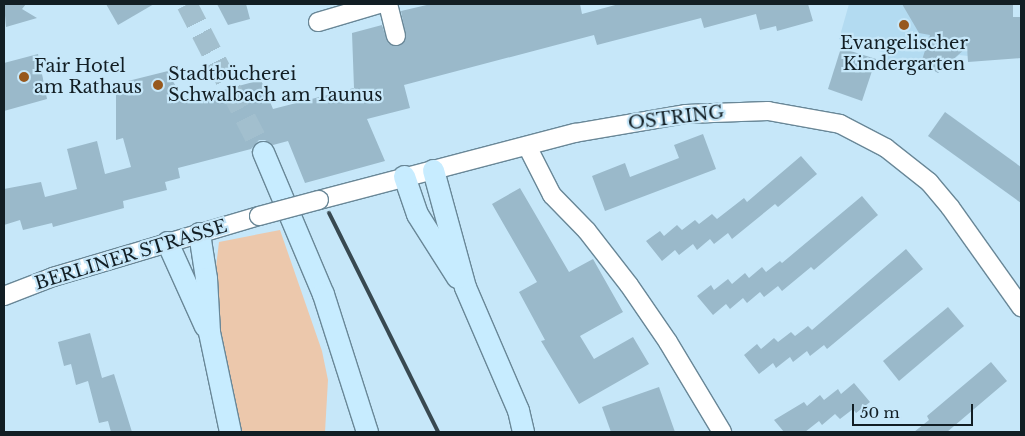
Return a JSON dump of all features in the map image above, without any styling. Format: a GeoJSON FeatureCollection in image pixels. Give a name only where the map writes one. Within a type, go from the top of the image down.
{"type":"FeatureCollection","features":[{"type":"Feature","properties":{"kind":"main road"},"geometry":{"type":"LineString","coordinates":[[263,152],[323,294],[362,426]]}},
{"type":"Feature","properties":{"kind":"main road"},"geometry":{"type":"LineString","coordinates":[[433,170],[464,287],[518,410],[523,432]]}},
{"type":"Feature","properties":{"kind":"main road"},"geometry":{"type":"LineString","coordinates":[[404,176],[417,214],[464,287]]}},
{"type":"Feature","properties":{"kind":"main road"},"geometry":{"type":"LineString","coordinates":[[199,233],[206,278],[208,332],[230,432]]}},
{"type":"Feature","properties":{"kind":"main road"},"geometry":{"type":"LineString","coordinates":[[167,242],[208,332]]}},
{"type":"Feature","properties":{"kind":"street"},"geometry":{"type":"LineString","coordinates":[[318,22],[379,4]]}},
{"type":"Feature","properties":{"kind":"street"},"geometry":{"type":"LineString","coordinates":[[388,4],[396,36]]}},
{"type":"Feature","properties":{"kind":"street","name":"OSTRING"},"geometry":{"type":"LineString","coordinates":[[259,216],[404,176],[575,133],[711,112],[768,111],[840,124],[886,148],[929,182],[1021,307]]}},
{"type":"Feature","properties":{"kind":"street"},"geometry":{"type":"LineString","coordinates":[[527,146],[552,195],[587,231],[629,286],[668,342],[722,432]]}},
{"type":"Feature","properties":{"kind":"street","name":"BERLINER STRASSE"},"geometry":{"type":"LineString","coordinates":[[4,296],[53,277],[259,216]]}},
{"type":"Feature","properties":{"kind":"shaded area","name":"Evangelischer Kindergarten"},"geometry":{"type":"Polygon","coordinates":[[[849,4],[965,4],[968,56],[959,55],[938,73],[921,63],[883,65],[885,53],[839,39],[849,4]]]}},
{"type":"Feature","properties":{"kind":"shaded area"},"geometry":{"type":"Polygon","coordinates":[[[280,230],[322,351],[328,380],[325,432],[238,432],[222,366],[214,284],[219,242],[280,230]]]}},
{"type":"Feature","properties":{"kind":"building"},"geometry":{"type":"Polygon","coordinates":[[[4,4],[26,4],[22,9],[37,18],[6,27],[4,4]]]}},
{"type":"Feature","properties":{"kind":"building"},"geometry":{"type":"Polygon","coordinates":[[[106,4],[154,4],[118,25],[106,4]]]}},
{"type":"Feature","properties":{"kind":"building"},"geometry":{"type":"Polygon","coordinates":[[[217,4],[246,4],[250,19],[228,25],[217,4]]]}},
{"type":"Feature","properties":{"kind":"building"},"geometry":{"type":"Polygon","coordinates":[[[431,4],[580,4],[582,14],[619,4],[808,4],[813,21],[777,31],[776,26],[760,30],[756,14],[704,28],[701,18],[597,45],[594,35],[404,85],[410,108],[367,119],[385,161],[305,183],[288,141],[273,145],[265,140],[259,140],[251,149],[178,168],[180,178],[165,182],[167,190],[123,201],[124,208],[53,227],[52,223],[23,230],[20,220],[4,225],[4,189],[41,182],[45,197],[77,189],[67,149],[97,141],[105,174],[131,167],[123,138],[116,140],[116,84],[168,71],[183,101],[261,80],[273,109],[354,88],[352,33],[382,25],[388,43],[399,46],[406,38],[401,11],[431,4]]]}},
{"type":"Feature","properties":{"kind":"building"},"geometry":{"type":"Polygon","coordinates":[[[902,4],[1013,4],[1013,17],[1021,17],[1021,58],[968,62],[967,47],[938,73],[921,63],[930,35],[919,33],[902,4]]]}},
{"type":"Feature","properties":{"kind":"building"},"geometry":{"type":"Polygon","coordinates":[[[841,48],[876,59],[862,101],[828,89],[841,48]]]}},
{"type":"Feature","properties":{"kind":"building","name":"Fair Hotel am Rathaus"},"geometry":{"type":"Polygon","coordinates":[[[38,54],[47,99],[4,111],[4,63],[38,54]]]}},
{"type":"Feature","properties":{"kind":"building"},"geometry":{"type":"Polygon","coordinates":[[[945,112],[1021,167],[1021,203],[928,136],[945,112]]]}},
{"type":"Feature","properties":{"kind":"building"},"geometry":{"type":"Polygon","coordinates":[[[703,134],[716,169],[605,211],[592,176],[625,163],[630,177],[679,158],[674,145],[703,134]]]}},
{"type":"Feature","properties":{"kind":"building"},"geometry":{"type":"Polygon","coordinates":[[[801,156],[817,174],[778,207],[775,204],[732,239],[728,233],[714,244],[710,239],[697,250],[693,244],[679,255],[675,250],[662,261],[646,241],[660,231],[664,236],[677,225],[682,230],[695,220],[699,224],[712,214],[717,219],[744,198],[747,202],[801,156]]]}},
{"type":"Feature","properties":{"kind":"building"},"geometry":{"type":"Polygon","coordinates":[[[520,188],[569,272],[593,259],[623,312],[580,336],[594,359],[633,337],[649,364],[579,404],[541,341],[545,340],[519,292],[537,282],[492,204],[520,188]]]}},
{"type":"Feature","properties":{"kind":"building"},"geometry":{"type":"Polygon","coordinates":[[[862,196],[878,215],[814,270],[811,267],[782,291],[778,286],[764,297],[760,292],[747,303],[743,298],[730,309],[726,304],[713,315],[697,296],[711,285],[714,290],[728,279],[732,284],[745,273],[749,278],[762,267],[766,272],[780,261],[782,263],[862,196]]]}},
{"type":"Feature","properties":{"kind":"building"},"geometry":{"type":"Polygon","coordinates":[[[906,249],[923,269],[827,349],[824,345],[810,356],[807,351],[793,362],[790,357],[776,368],[773,363],[759,374],[744,355],[757,344],[761,349],[774,338],[778,342],[791,332],[795,336],[808,326],[812,330],[906,249]]]}},
{"type":"Feature","properties":{"kind":"building"},"geometry":{"type":"Polygon","coordinates":[[[948,307],[964,326],[899,381],[883,361],[948,307]]]}},
{"type":"Feature","properties":{"kind":"building"},"geometry":{"type":"Polygon","coordinates":[[[90,333],[102,378],[114,374],[132,432],[111,432],[108,421],[99,423],[88,381],[76,385],[71,364],[64,366],[58,342],[90,333]]]}},
{"type":"Feature","properties":{"kind":"building"},"geometry":{"type":"Polygon","coordinates":[[[991,362],[1007,381],[947,432],[914,432],[929,420],[927,416],[991,362]]]}},
{"type":"Feature","properties":{"kind":"building"},"geometry":{"type":"Polygon","coordinates":[[[854,383],[870,402],[856,413],[853,409],[840,419],[835,414],[822,425],[819,421],[805,432],[784,432],[774,420],[804,402],[807,406],[820,395],[824,400],[838,389],[841,394],[854,383]]]}},
{"type":"Feature","properties":{"kind":"building"},"geometry":{"type":"Polygon","coordinates":[[[659,387],[675,432],[611,432],[602,407],[659,387]]]}},
{"type":"Feature","properties":{"kind":"tunnel"},"geometry":{"type":"LineString","coordinates":[[187,4],[263,152]]}},
{"type":"Feature","properties":{"kind":"railway"},"geometry":{"type":"LineString","coordinates":[[329,213],[438,432]]}},
{"type":"Feature","properties":{"kind":"place","name":"Evangelischer Kindergarten"},"geometry":{"type":"Point","coordinates":[904,25]}},
{"type":"Feature","properties":{"kind":"place","name":"Fair Hotel am Rathaus"},"geometry":{"type":"Point","coordinates":[24,77]}},
{"type":"Feature","properties":{"kind":"place","name":"Stadtbücherei Schwalbach am Taunus"},"geometry":{"type":"Point","coordinates":[158,85]}}]}
